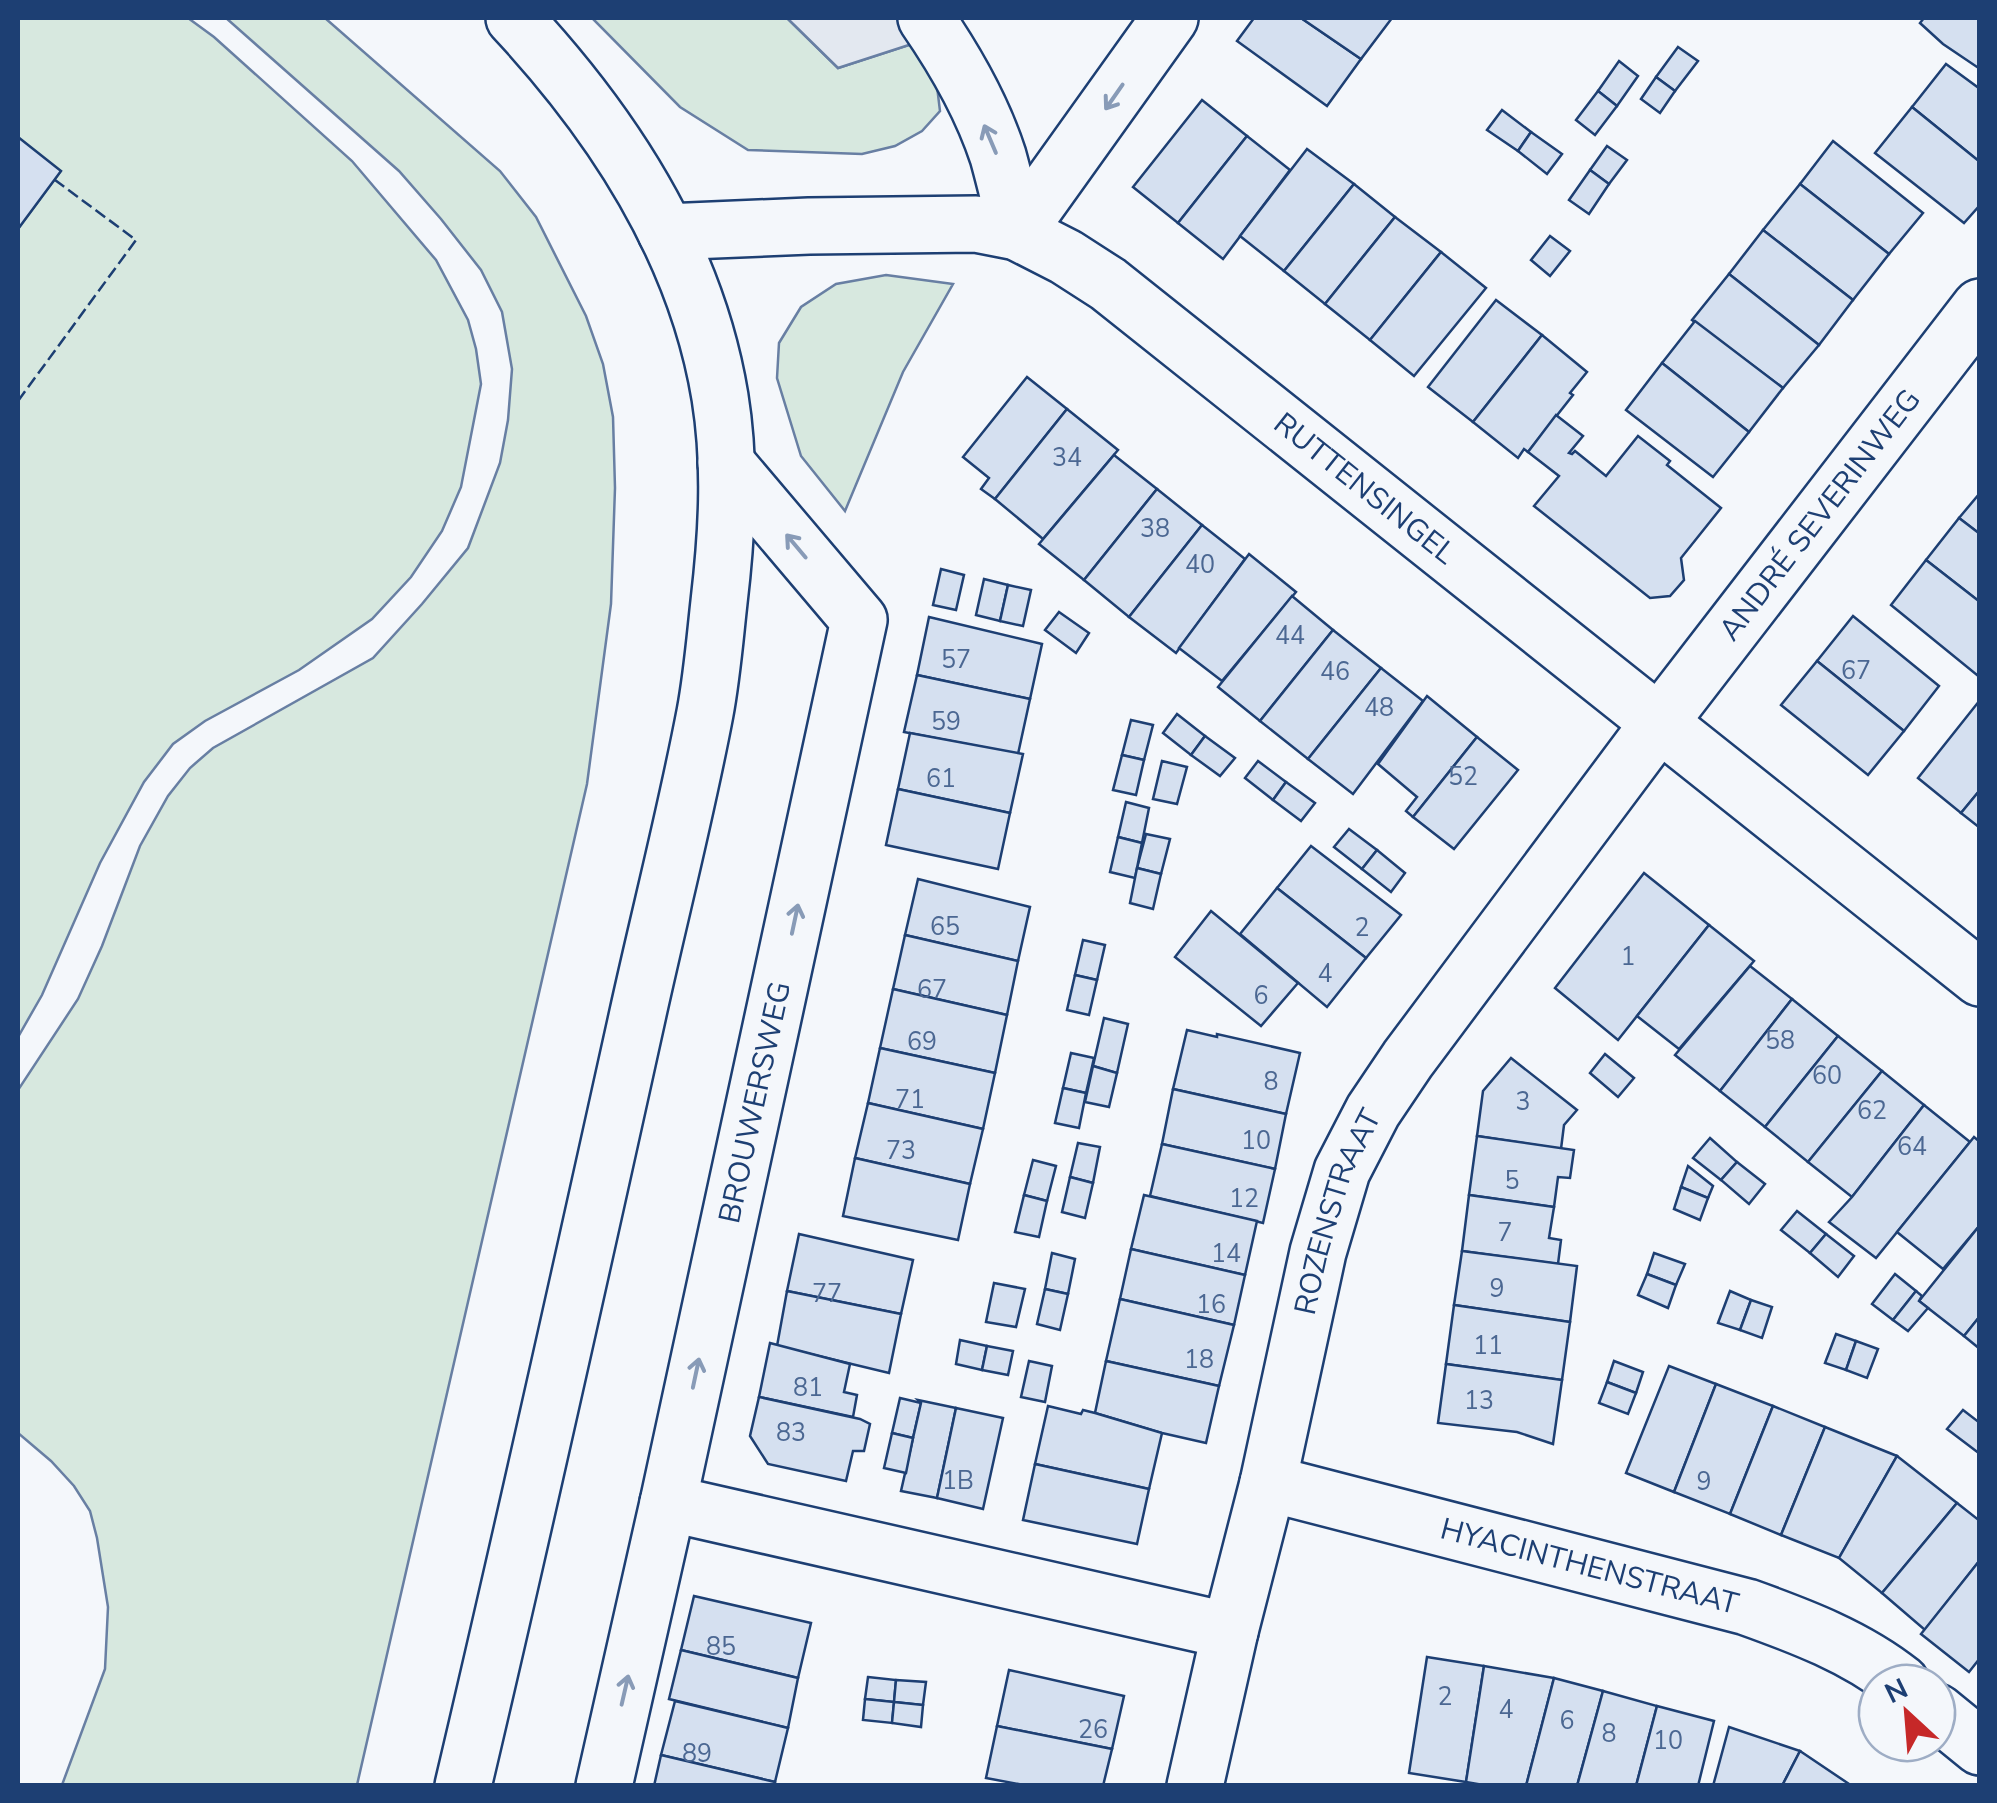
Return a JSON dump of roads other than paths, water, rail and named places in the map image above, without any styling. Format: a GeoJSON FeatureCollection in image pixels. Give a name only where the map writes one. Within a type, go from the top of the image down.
{"type":"FeatureCollection","features":[{"type":"Feature","properties":{"kind":"street"},"geometry":{"type":"LineString","coordinates":[[463,1786],[706,711],[724,557],[724,425],[713,360],[691,292],[634,171],[608,132],[514,18]]}},
{"type":"Feature","properties":{"kind":"street"},"geometry":{"type":"LineString","coordinates":[[926,18],[970,92],[997,154],[1018,232]]}},
{"type":"Feature","properties":{"kind":"street"},"geometry":{"type":"LineString","coordinates":[[1018,232],[1170,18]]}},
{"type":"Feature","properties":{"kind":"street","name":"RUTTENSINGEL"},"geometry":{"type":"LineString","coordinates":[[666,232],[976,224],[1018,232],[1066,256],[1108,284],[1980,978]]}},
{"type":"Feature","properties":{"kind":"street","name":"ANDRÉ SEVERINWEG"},"geometry":{"type":"LineString","coordinates":[[1659,722],[1980,307]]}},
{"type":"Feature","properties":{"kind":"street","name":"BROUWERSWEG"},"geometry":{"type":"LineString","coordinates":[[604,1786],[859,620],[726,463]]}},
{"type":"Feature","properties":{"kind":"street","name":"ROZENSTRAAT"},"geometry":{"type":"LineString","coordinates":[[1195,1786],[1268,1483],[1318,1252],[1342,1171],[1373,1111],[1408,1059],[1659,722]]}},
{"type":"Feature","properties":{"kind":"street","name":"HYACINTHENSTRAAT"},"geometry":{"type":"LineString","coordinates":[[1268,1483],[1747,1607],[1813,1631],[1872,1663]]}},
{"type":"Feature","properties":{"kind":"street"},"geometry":{"type":"LineString","coordinates":[[668,1503],[1230,1631]]}},
{"type":"Feature","properties":{"kind":"street"},"geometry":{"type":"LineString","coordinates":[[1957,1728],[1980,1747]]}}]}
